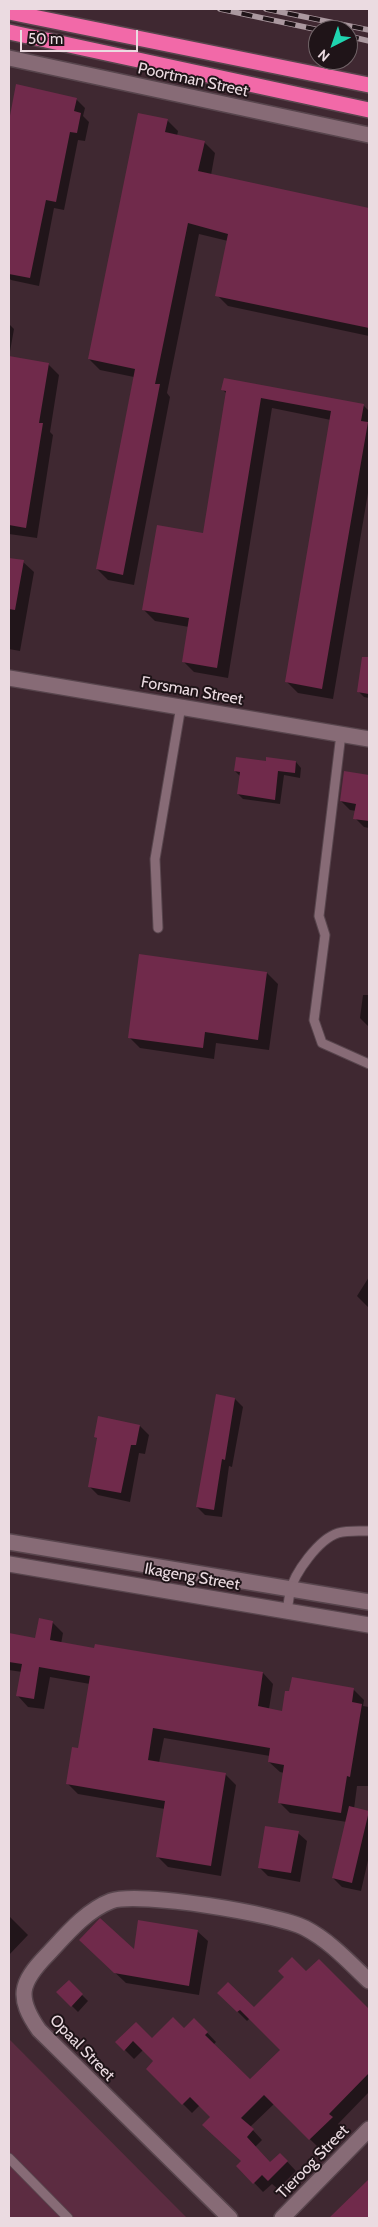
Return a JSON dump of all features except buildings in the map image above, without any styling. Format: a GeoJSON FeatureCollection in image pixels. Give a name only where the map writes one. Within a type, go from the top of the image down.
{"type":"FeatureCollection","features":[{"type":"Feature","properties":{"kind":"highway"},"geometry":{"type":"LineString","coordinates":[[9,12],[369,85]]}},
{"type":"Feature","properties":{"kind":"highway"},"geometry":{"type":"LineString","coordinates":[[9,32],[369,110]]}},
{"type":"Feature","properties":{"kind":"street","name":"Poortman Street"},"geometry":{"type":"LineString","coordinates":[[9,58],[369,135]]}},
{"type":"Feature","properties":{"kind":"street","name":"Forsman Street"},"geometry":{"type":"LineString","coordinates":[[9,678],[369,739]]}},
{"type":"Feature","properties":{"kind":"street","name":"Ikageng Street"},"geometry":{"type":"LineString","coordinates":[[9,1542],[369,1602]]}},
{"type":"Feature","properties":{"kind":"street","name":"Ikageng Street"},"geometry":{"type":"LineString","coordinates":[[9,1564],[369,1625]]}},
{"type":"Feature","properties":{"kind":"street","name":"Opaal Street"},"geometry":{"type":"LineString","coordinates":[[230,2218],[39,2030],[28,2014],[24,1996],[24,1982],[34,1968],[91,1912],[111,1901],[135,1897],[166,1900],[258,1915],[303,1927],[341,1954],[369,1981]]}},
{"type":"Feature","properties":{"kind":"street","name":"Tieroog Street"},"geometry":{"type":"LineString","coordinates":[[282,2218],[369,2129]]}},
{"type":"Feature","properties":{"kind":"lane"},"geometry":{"type":"LineString","coordinates":[[158,928],[154,859],[181,706]]}},
{"type":"Feature","properties":{"kind":"lane"},"geometry":{"type":"LineString","coordinates":[[341,734],[319,916],[326,935],[314,1020],[322,1043],[369,1064]]}},
{"type":"Feature","properties":{"kind":"lane"},"geometry":{"type":"LineString","coordinates":[[288,1611],[290,1590],[305,1562],[330,1536],[350,1530],[369,1531]]}},
{"type":"Feature","properties":{"kind":"lane"},"geometry":{"type":"LineString","coordinates":[[9,2158],[68,2218]]}},
{"type":"Feature","properties":{"kind":"shaded area"},"geometry":{"type":"Polygon","coordinates":[[[9,2039],[187,2218],[9,2218],[9,2039]]]}},
{"type":"Feature","properties":{"kind":"railway"},"geometry":{"type":"LineString","coordinates":[[220,9],[308,28]]}},
{"type":"Feature","properties":{"kind":"railway"},"geometry":{"type":"LineString","coordinates":[[266,9],[369,30]]}},
{"type":"Feature","properties":{"kind":"railway"},"geometry":{"type":"LineString","coordinates":[[358,38],[369,41]]}}]}
